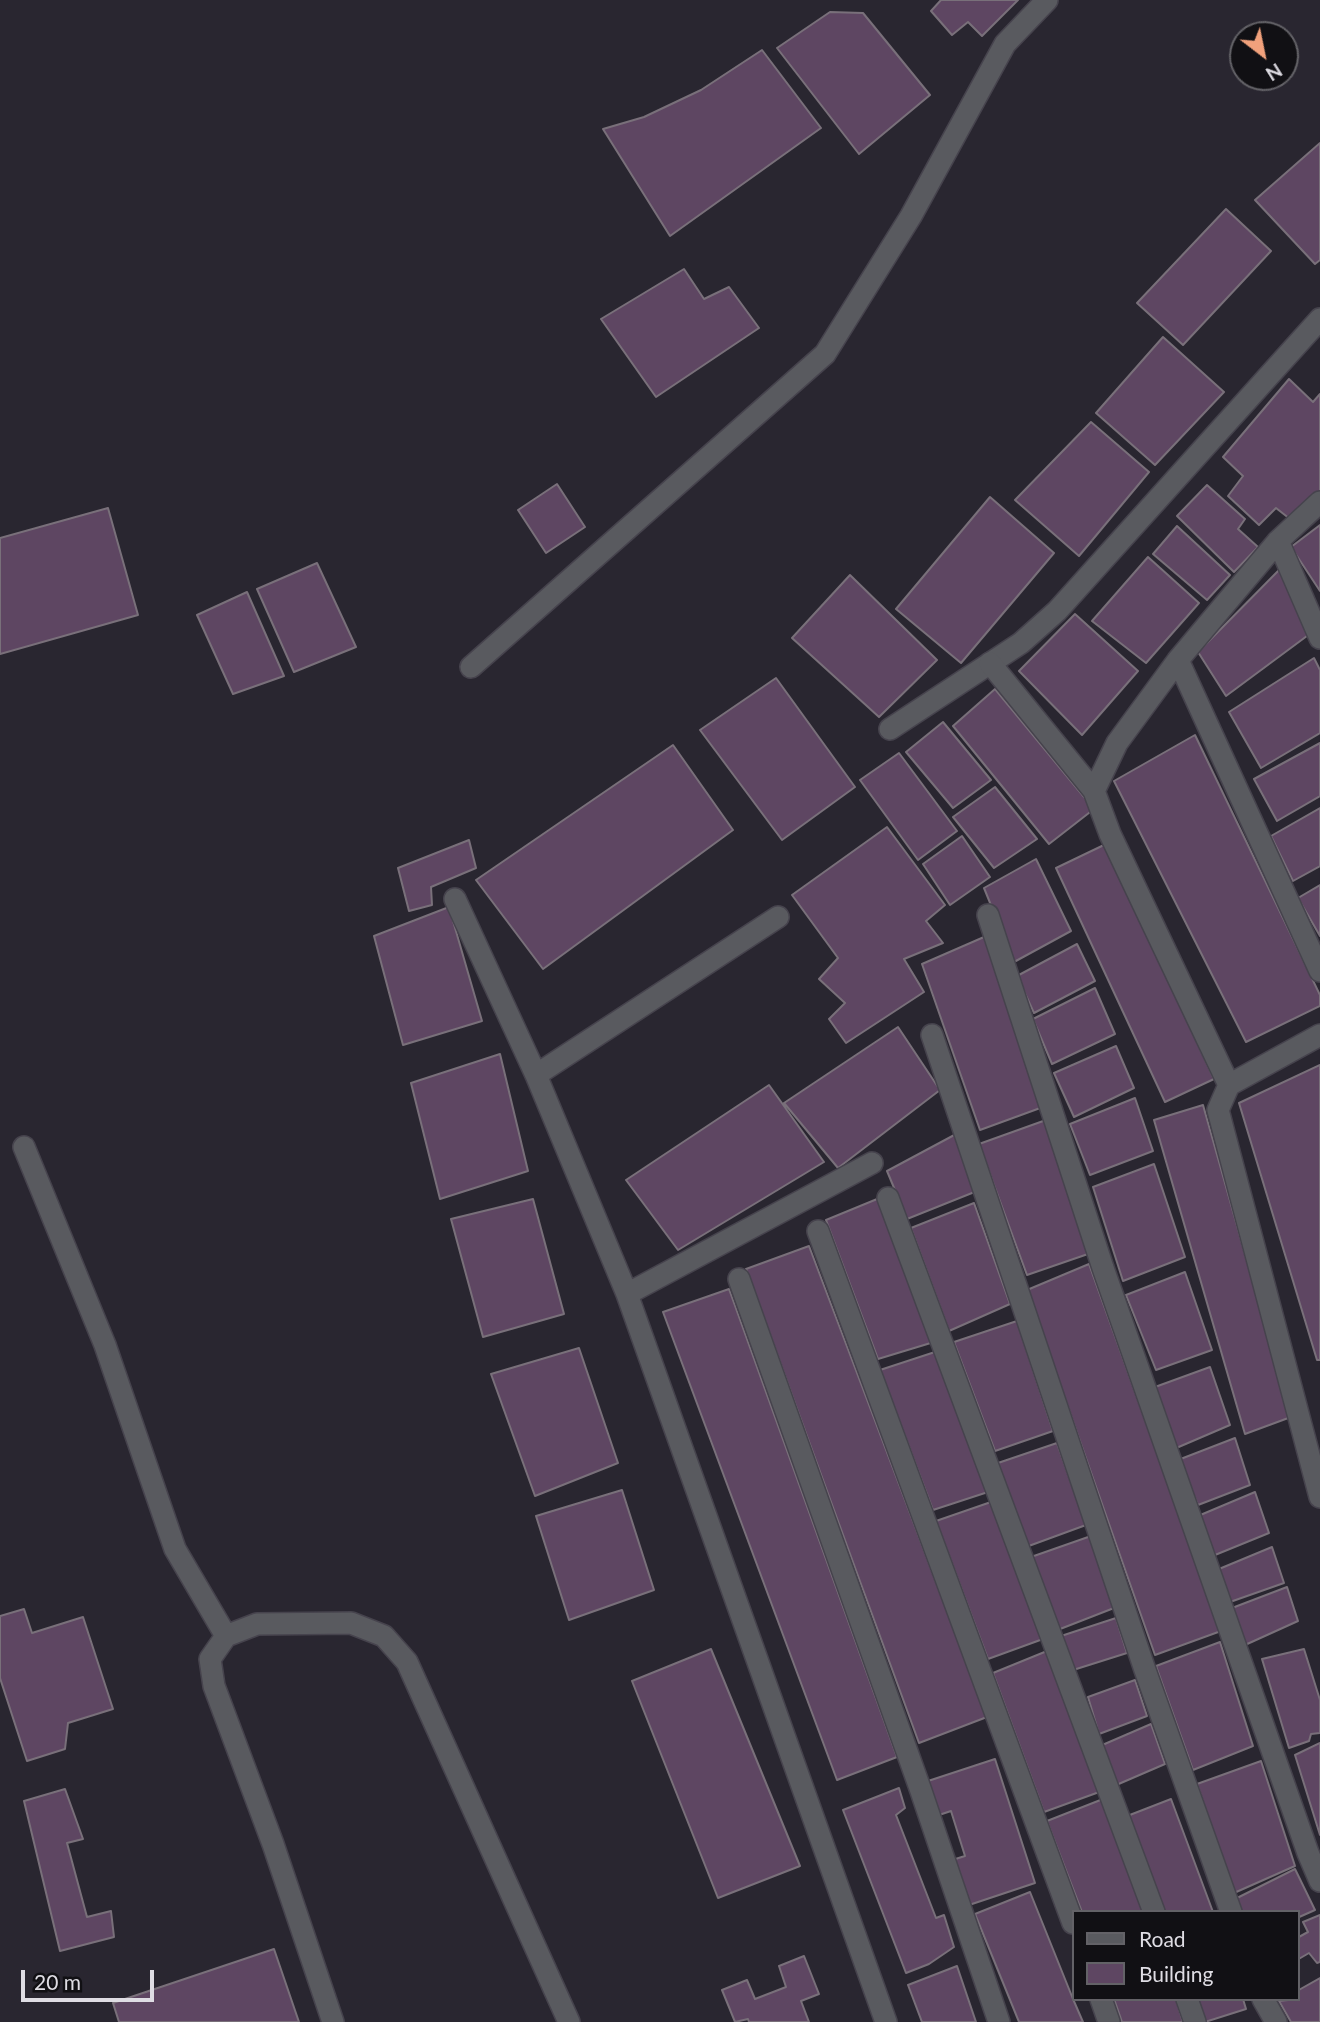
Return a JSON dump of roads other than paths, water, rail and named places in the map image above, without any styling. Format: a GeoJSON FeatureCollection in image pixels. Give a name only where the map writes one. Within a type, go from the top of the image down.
{"type":"FeatureCollection","features":[{"type":"Feature","properties":{"kind":"street"},"geometry":{"type":"LineString","coordinates":[[471,667],[825,355],[911,216],[1005,44],[1047,0]]}},
{"type":"Feature","properties":{"kind":"street"},"geometry":{"type":"LineString","coordinates":[[890,729],[1021,643],[1057,611],[1320,319]]}},
{"type":"Feature","properties":{"kind":"street"},"geometry":{"type":"LineString","coordinates":[[1094,791],[1116,743],[1178,660],[1278,541],[1320,502]]}},
{"type":"Feature","properties":{"kind":"street"},"geometry":{"type":"LineString","coordinates":[[1278,541],[1320,638]]}},
{"type":"Feature","properties":{"kind":"street"},"geometry":{"type":"LineString","coordinates":[[1178,660],[1320,971]]}},
{"type":"Feature","properties":{"kind":"street"},"geometry":{"type":"LineString","coordinates":[[990,663],[1094,791],[1110,834],[1229,1085]]}},
{"type":"Feature","properties":{"kind":"street"},"geometry":{"type":"LineString","coordinates":[[455,899],[536,1075],[627,1294],[886,2022]]}},
{"type":"Feature","properties":{"kind":"street"},"geometry":{"type":"LineString","coordinates":[[988,915],[1103,1268],[1303,1840],[1320,1881]]}},
{"type":"Feature","properties":{"kind":"street"},"geometry":{"type":"LineString","coordinates":[[536,1075],[778,917]]}},
{"type":"Feature","properties":{"kind":"street"},"geometry":{"type":"LineString","coordinates":[[932,1035],[1145,1670],[1230,1910]]}},
{"type":"Feature","properties":{"kind":"street"},"geometry":{"type":"LineString","coordinates":[[1320,1035],[1229,1085],[1218,1110],[1320,1497]]}},
{"type":"Feature","properties":{"kind":"street"},"geometry":{"type":"LineString","coordinates":[[24,1147],[105,1345],[175,1549],[226,1636]]}},
{"type":"Feature","properties":{"kind":"street"},"geometry":{"type":"LineString","coordinates":[[627,1294],[872,1163]]}},
{"type":"Feature","properties":{"kind":"street"},"geometry":{"type":"LineString","coordinates":[[888,1198],[1153,1910]]}},
{"type":"Feature","properties":{"kind":"street"},"geometry":{"type":"LineString","coordinates":[[818,1231],[1072,1920]]}},
{"type":"Feature","properties":{"kind":"street"},"geometry":{"type":"LineString","coordinates":[[739,1279],[921,1791],[999,2022]]}},
{"type":"Feature","properties":{"kind":"street"},"geometry":{"type":"LineString","coordinates":[[333,2022],[273,1844],[214,1686],[210,1659],[226,1636],[257,1624],[351,1623],[384,1636],[407,1662],[569,2022]]}},
{"type":"Feature","properties":{"kind":"street"},"geometry":{"type":"LineString","coordinates":[[1102,2001],[1109,2022]]}},
{"type":"Feature","properties":{"kind":"street"},"geometry":{"type":"LineString","coordinates":[[1188,2001],[1195,2022]]}},
{"type":"Feature","properties":{"kind":"street"},"geometry":{"type":"LineString","coordinates":[[1264,2001],[1276,2022]]}}]}
